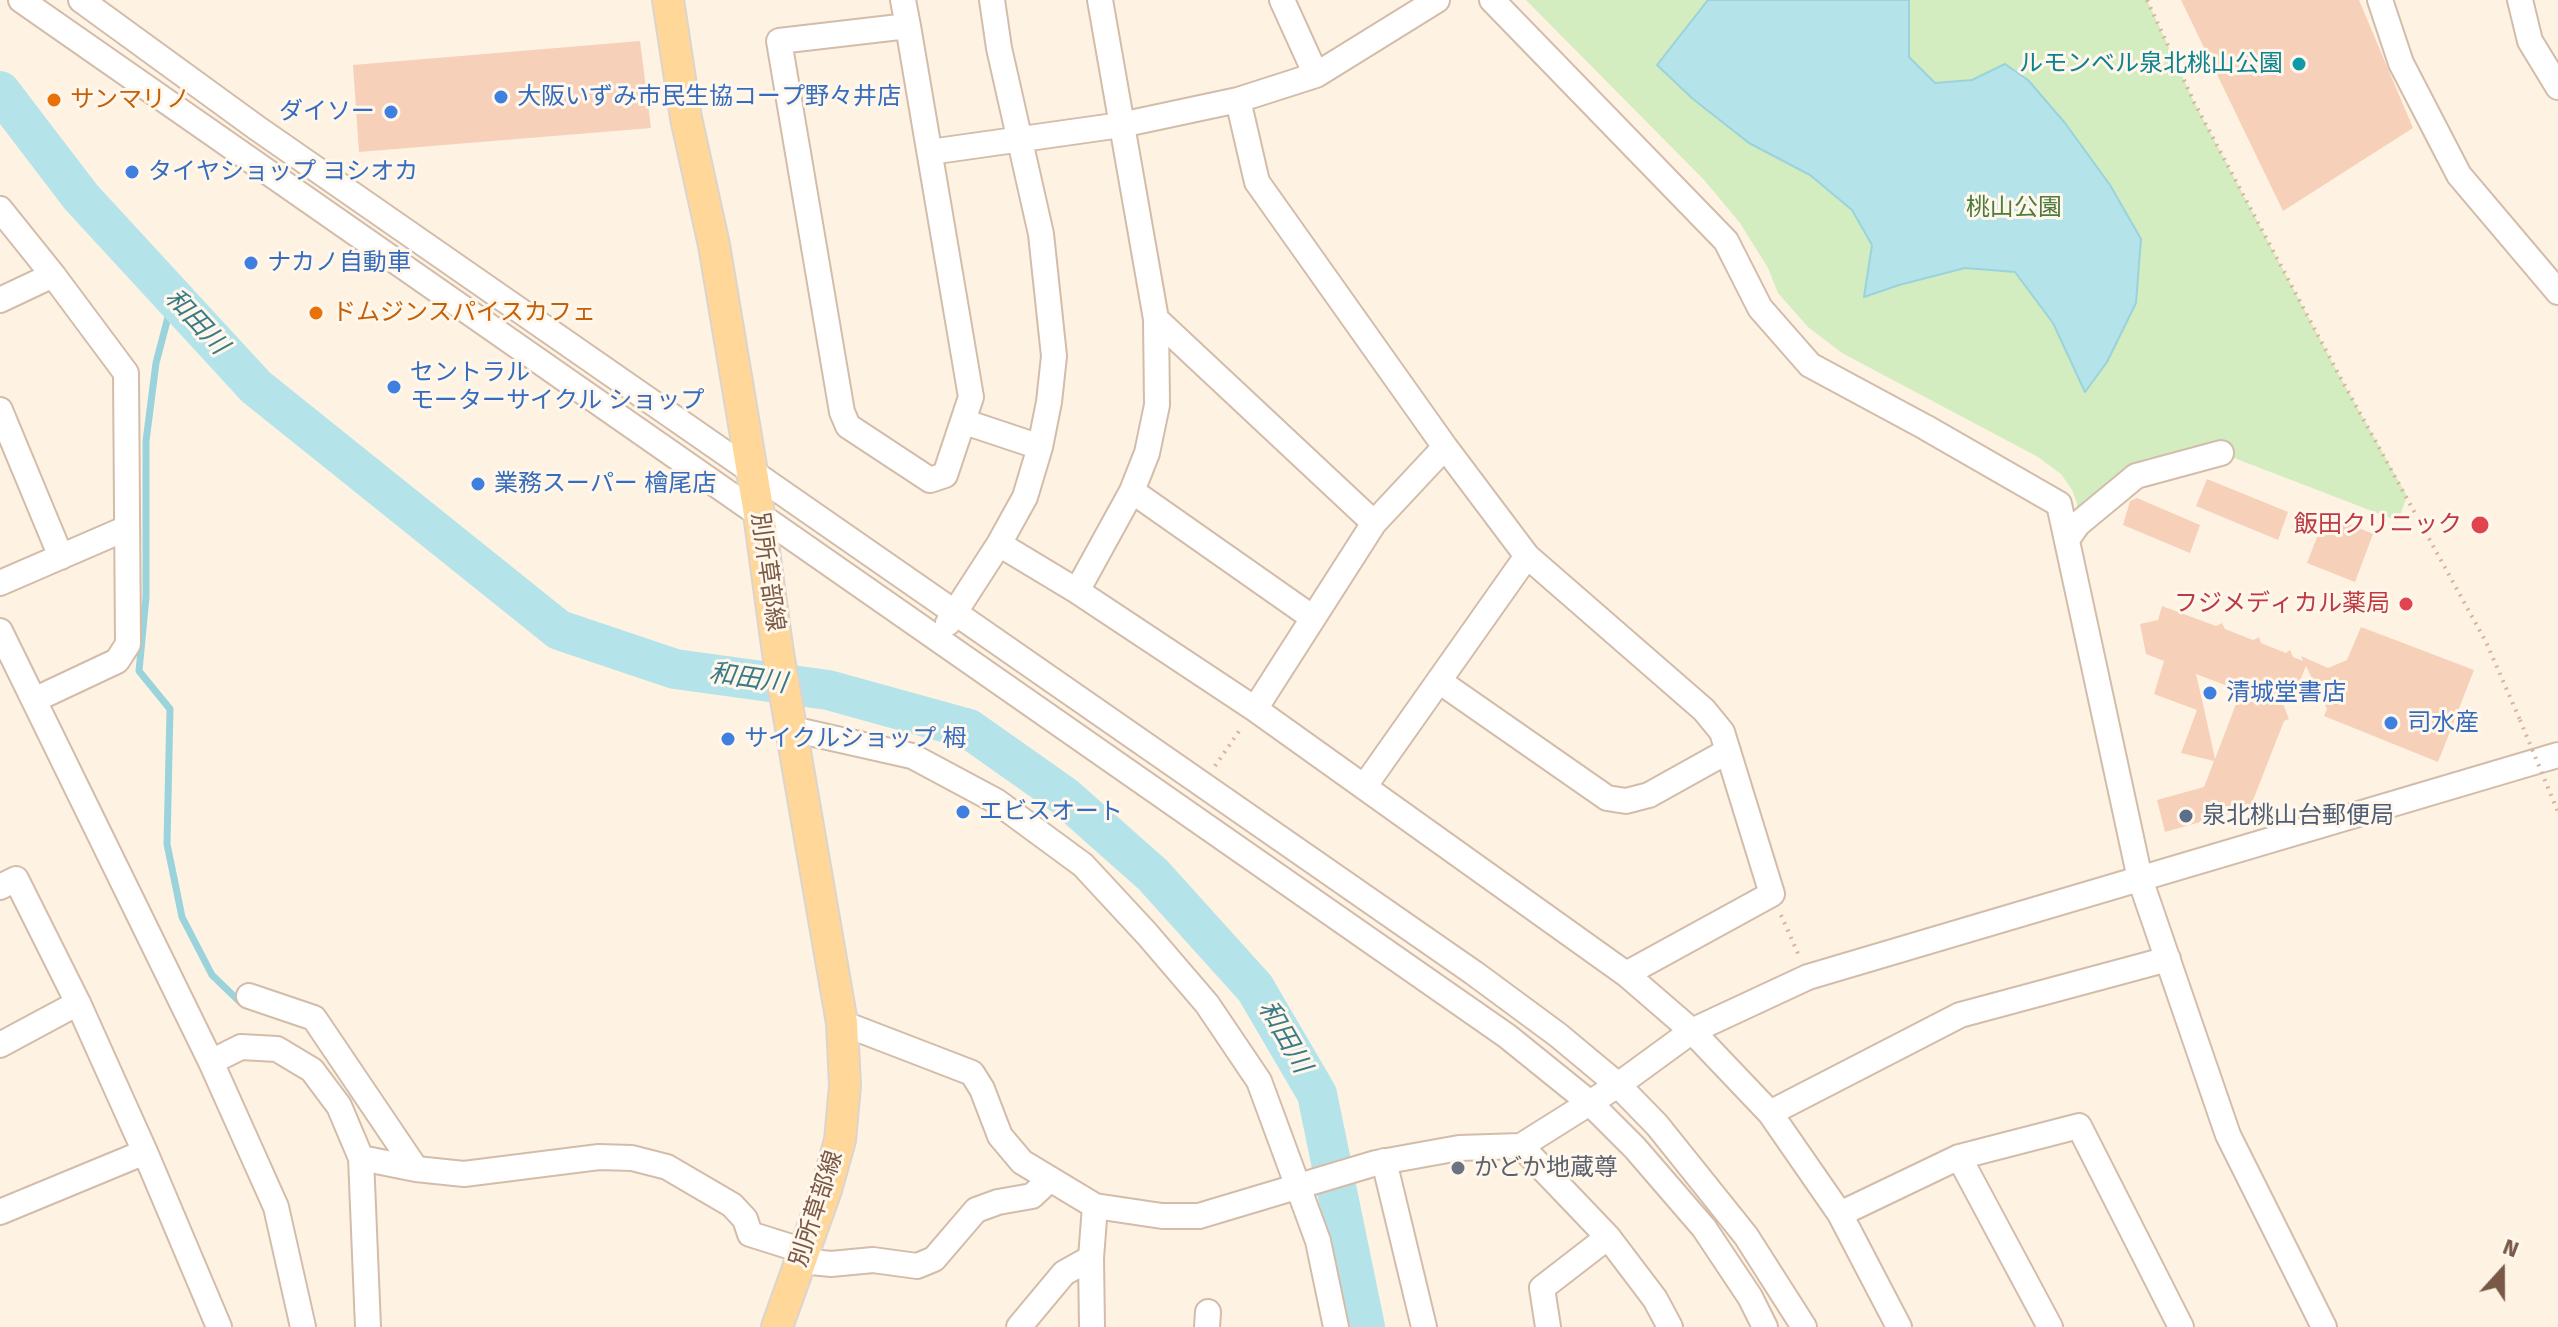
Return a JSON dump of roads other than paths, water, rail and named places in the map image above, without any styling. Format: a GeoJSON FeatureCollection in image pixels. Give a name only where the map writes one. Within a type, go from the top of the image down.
{"type":"FeatureCollection","features":[{"type":"Feature","properties":{"kind":"main road","name":"別所草部線"},"geometry":{"type":"LineString","coordinates":[[668,0],[686,118],[714,245],[752,469],[778,653],[842,1023],[845,1086],[840,1140],[777,1327]]}},
{"type":"Feature","properties":{"kind":"street"},"geometry":{"type":"LineString","coordinates":[[21,0],[1507,1036],[1590,1103],[1635,1148],[1704,1228],[1750,1297],[1765,1327]]}},
{"type":"Feature","properties":{"kind":"street"},"geometry":{"type":"LineString","coordinates":[[81,0],[257,128],[685,426],[752,469],[1474,973],[1558,1035],[1618,1085],[1657,1125],[1746,1236],[1804,1327]]}},
{"type":"Feature","properties":{"kind":"street"},"geometry":{"type":"LineString","coordinates":[[903,0],[908,26],[930,152],[971,397],[945,475],[930,480],[848,426],[842,412],[779,41],[908,26]]}},
{"type":"Feature","properties":{"kind":"street"},"geometry":{"type":"LineString","coordinates":[[938,639],[1025,497],[1040,447],[1054,356],[1041,234],[992,0]]}},
{"type":"Feature","properties":{"kind":"street"},"geometry":{"type":"LineString","coordinates":[[1077,591],[1132,491],[1147,453],[1157,405],[1156,319],[1100,0]]}},
{"type":"Feature","properties":{"kind":"street"},"geometry":{"type":"LineString","coordinates":[[1282,0],[1316,75]]}},
{"type":"Feature","properties":{"kind":"street"},"geometry":{"type":"LineString","coordinates":[[930,152],[1121,125],[1238,100],[1316,75],[1437,0]]}},
{"type":"Feature","properties":{"kind":"street"},"geometry":{"type":"LineString","coordinates":[[1492,0],[1726,241],[1760,308],[1810,365],[2059,504],[2140,879],[2228,1135],[2324,1327]]}},
{"type":"Feature","properties":{"kind":"street"},"geometry":{"type":"LineString","coordinates":[[2380,0],[2401,63],[2459,175],[2558,292]]}},
{"type":"Feature","properties":{"kind":"street"},"geometry":{"type":"LineString","coordinates":[[2523,2],[2530,41],[2558,87]]}},
{"type":"Feature","properties":{"kind":"street"},"geometry":{"type":"LineString","coordinates":[[1238,100],[1257,182],[1445,447],[1527,556],[1704,710],[1722,732],[1772,894],[1626,974]]}},
{"type":"Feature","properties":{"kind":"street"},"geometry":{"type":"LineString","coordinates":[[0,209],[126,373],[128,644],[117,661],[34,700]]}},
{"type":"Feature","properties":{"kind":"street"},"geometry":{"type":"LineString","coordinates":[[0,300],[53,275]]}},
{"type":"Feature","properties":{"kind":"street"},"geometry":{"type":"LineString","coordinates":[[1156,319],[1374,523]]}},
{"type":"Feature","properties":{"kind":"street"},"geometry":{"type":"LineString","coordinates":[[0,410],[61,557]]}},
{"type":"Feature","properties":{"kind":"street"},"geometry":{"type":"LineString","coordinates":[[965,422],[1040,447]]}},
{"type":"Feature","properties":{"kind":"street"},"geometry":{"type":"LineString","coordinates":[[1255,709],[1374,523],[1445,447]]}},
{"type":"Feature","properties":{"kind":"street"},"geometry":{"type":"LineString","coordinates":[[2068,538],[2078,524],[2136,476],[2221,453]]}},
{"type":"Feature","properties":{"kind":"street"},"geometry":{"type":"LineString","coordinates":[[1132,491],[1313,618]]}},
{"type":"Feature","properties":{"kind":"street"},"geometry":{"type":"LineString","coordinates":[[0,583],[127,528]]}},
{"type":"Feature","properties":{"kind":"street"},"geometry":{"type":"LineString","coordinates":[[999,544],[1077,591],[1255,709],[1626,974],[1692,1031],[1770,1113],[1840,1214],[1899,1327]]}},
{"type":"Feature","properties":{"kind":"street"},"geometry":{"type":"LineString","coordinates":[[1364,787],[1527,556]]}},
{"type":"Feature","properties":{"kind":"street"},"geometry":{"type":"LineString","coordinates":[[0,631],[211,1062],[276,1207],[303,1327]]}},
{"type":"Feature","properties":{"kind":"street"},"geometry":{"type":"LineString","coordinates":[[1439,681],[1607,798],[1626,801],[1649,795],[1728,751]]}},
{"type":"Feature","properties":{"kind":"street"},"geometry":{"type":"LineString","coordinates":[[791,724],[912,756],[996,801],[1083,865],[1207,1004],[1259,1081],[1318,1241],[1336,1327]]}},
{"type":"Feature","properties":{"kind":"street"},"geometry":{"type":"LineString","coordinates":[[842,1023],[972,1073],[982,1089],[1000,1136],[1022,1162],[1095,1206],[1162,1216],[1199,1216],[1380,1162],[1459,1148],[1521,1146],[1618,1085],[1692,1031],[1808,977],[2558,755]]}},
{"type":"Feature","properties":{"kind":"street"},"geometry":{"type":"LineString","coordinates":[[0,887],[16,879],[78,1003],[219,1327]]}},
{"type":"Feature","properties":{"kind":"street"},"geometry":{"type":"LineString","coordinates":[[1770,1113],[1960,1015],[2168,959]]}},
{"type":"Feature","properties":{"kind":"street"},"geometry":{"type":"LineString","coordinates":[[249,996],[314,1018],[416,1169]]}},
{"type":"Feature","properties":{"kind":"street"},"geometry":{"type":"LineString","coordinates":[[0,1045],[78,1003]]}},
{"type":"Feature","properties":{"kind":"street"},"geometry":{"type":"LineString","coordinates":[[211,1062],[241,1047],[277,1049],[312,1070],[339,1106],[361,1158],[368,1327]]}},
{"type":"Feature","properties":{"kind":"street"},"geometry":{"type":"LineString","coordinates":[[1840,1214],[1959,1157],[2079,1126],[2181,1327]]}},
{"type":"Feature","properties":{"kind":"street"},"geometry":{"type":"LineString","coordinates":[[1521,1146],[1608,1237],[1655,1299],[1670,1327]]}},
{"type":"Feature","properties":{"kind":"street"},"geometry":{"type":"LineString","coordinates":[[0,1212],[145,1152]]}},
{"type":"Feature","properties":{"kind":"street"},"geometry":{"type":"LineString","coordinates":[[361,1158],[416,1169],[464,1174],[599,1157],[632,1158],[667,1167],[732,1205],[745,1219],[750,1234],[802,1256],[831,1264],[873,1260],[917,1266],[934,1259],[976,1210],[998,1202],[1032,1196],[1050,1179]]}},
{"type":"Feature","properties":{"kind":"street"},"geometry":{"type":"LineString","coordinates":[[1959,1157],[2050,1327]]}},
{"type":"Feature","properties":{"kind":"street"},"geometry":{"type":"LineString","coordinates":[[1380,1162],[1424,1327]]}},
{"type":"Feature","properties":{"kind":"street"},"geometry":{"type":"LineString","coordinates":[[1092,1327],[1091,1258],[1095,1206]]}},
{"type":"Feature","properties":{"kind":"street"},"geometry":{"type":"LineString","coordinates":[[1548,1327],[1542,1288],[1608,1237]]}},
{"type":"Feature","properties":{"kind":"street"},"geometry":{"type":"LineString","coordinates":[[1019,1327],[1064,1273],[1091,1258]]}},
{"type":"Feature","properties":{"kind":"water"},"geometry":{"type":"Polygon","coordinates":[[[1708,0],[1909,0],[1909,57],[1935,83],[1972,80],[2005,64],[2028,80],[2065,123],[2110,185],[2141,239],[2136,303],[2107,362],[2085,392],[2053,323],[2015,272],[1965,268],[1864,297],[1872,245],[1852,210],[1810,175],[1749,143],[1693,99],[1657,65],[1708,0]]]}},
{"type":"Feature","properties":{"kind":"waterway","name":"和田川"},"geometry":{"type":"LineString","coordinates":[[0,91],[81,197],[256,387],[559,630],[675,669],[828,690],[969,729],[1064,796],[1153,875],[1255,988],[1317,1094],[1365,1327]]}},
{"type":"Feature","properties":{"kind":"waterway"},"geometry":{"type":"LineString","coordinates":[[173,298],[156,363],[146,441],[146,597],[139,671],[170,709],[167,844],[182,917],[212,975],[241,1003]]}},
{"type":"Feature","properties":{"kind":"place","name":"ルモンベル泉北桃山公園"},"geometry":{"type":"Point","coordinates":[2299,64]}},
{"type":"Feature","properties":{"kind":"place","name":"大阪いずみ市民生協コープ野々井店"},"geometry":{"type":"Point","coordinates":[501,97]}},
{"type":"Feature","properties":{"kind":"place","name":"サンマリノ"},"geometry":{"type":"Point","coordinates":[54,100]}},
{"type":"Feature","properties":{"kind":"place","name":"ダイソー"},"geometry":{"type":"Point","coordinates":[391,112]}},
{"type":"Feature","properties":{"kind":"place","name":"タイヤショップ ヨシオカ"},"geometry":{"type":"Point","coordinates":[132,172]}},
{"type":"Feature","properties":{"kind":"place","name":"ナカノ自動車"},"geometry":{"type":"Point","coordinates":[251,263]}},
{"type":"Feature","properties":{"kind":"place","name":"ドムジンスパイスカフェ"},"geometry":{"type":"Point","coordinates":[316,313]}},
{"type":"Feature","properties":{"kind":"place","name":"セントラル モーターサイクル ショップ"},"geometry":{"type":"Point","coordinates":[394,387]}},
{"type":"Feature","properties":{"kind":"place","name":"業務スーパー 檜尾店"},"geometry":{"type":"Point","coordinates":[478,484]}},
{"type":"Feature","properties":{"kind":"place","name":"飯田クリニック"},"geometry":{"type":"Point","coordinates":[2480,525]}},
{"type":"Feature","properties":{"kind":"place","name":"フジメディカル薬局"},"geometry":{"type":"Point","coordinates":[2406,604]}},
{"type":"Feature","properties":{"kind":"place","name":"清城堂書店"},"geometry":{"type":"Point","coordinates":[2210,693]}},
{"type":"Feature","properties":{"kind":"place","name":"司水産"},"geometry":{"type":"Point","coordinates":[2391,723]}},
{"type":"Feature","properties":{"kind":"place","name":"サイクルショップ 栂"},"geometry":{"type":"Point","coordinates":[728,739]}},
{"type":"Feature","properties":{"kind":"place","name":"エビスオート"},"geometry":{"type":"Point","coordinates":[963,812]}},
{"type":"Feature","properties":{"kind":"place","name":"泉北桃山台郵便局"},"geometry":{"type":"Point","coordinates":[2186,816]}},
{"type":"Feature","properties":{"kind":"place","name":"かどか地蔵尊"},"geometry":{"type":"Point","coordinates":[1458,1168]}},
{"type":"Feature","properties":{"kind":"park label","name":"桃山公園"},"geometry":{"type":"Point","coordinates":[2014,208]}}]}
